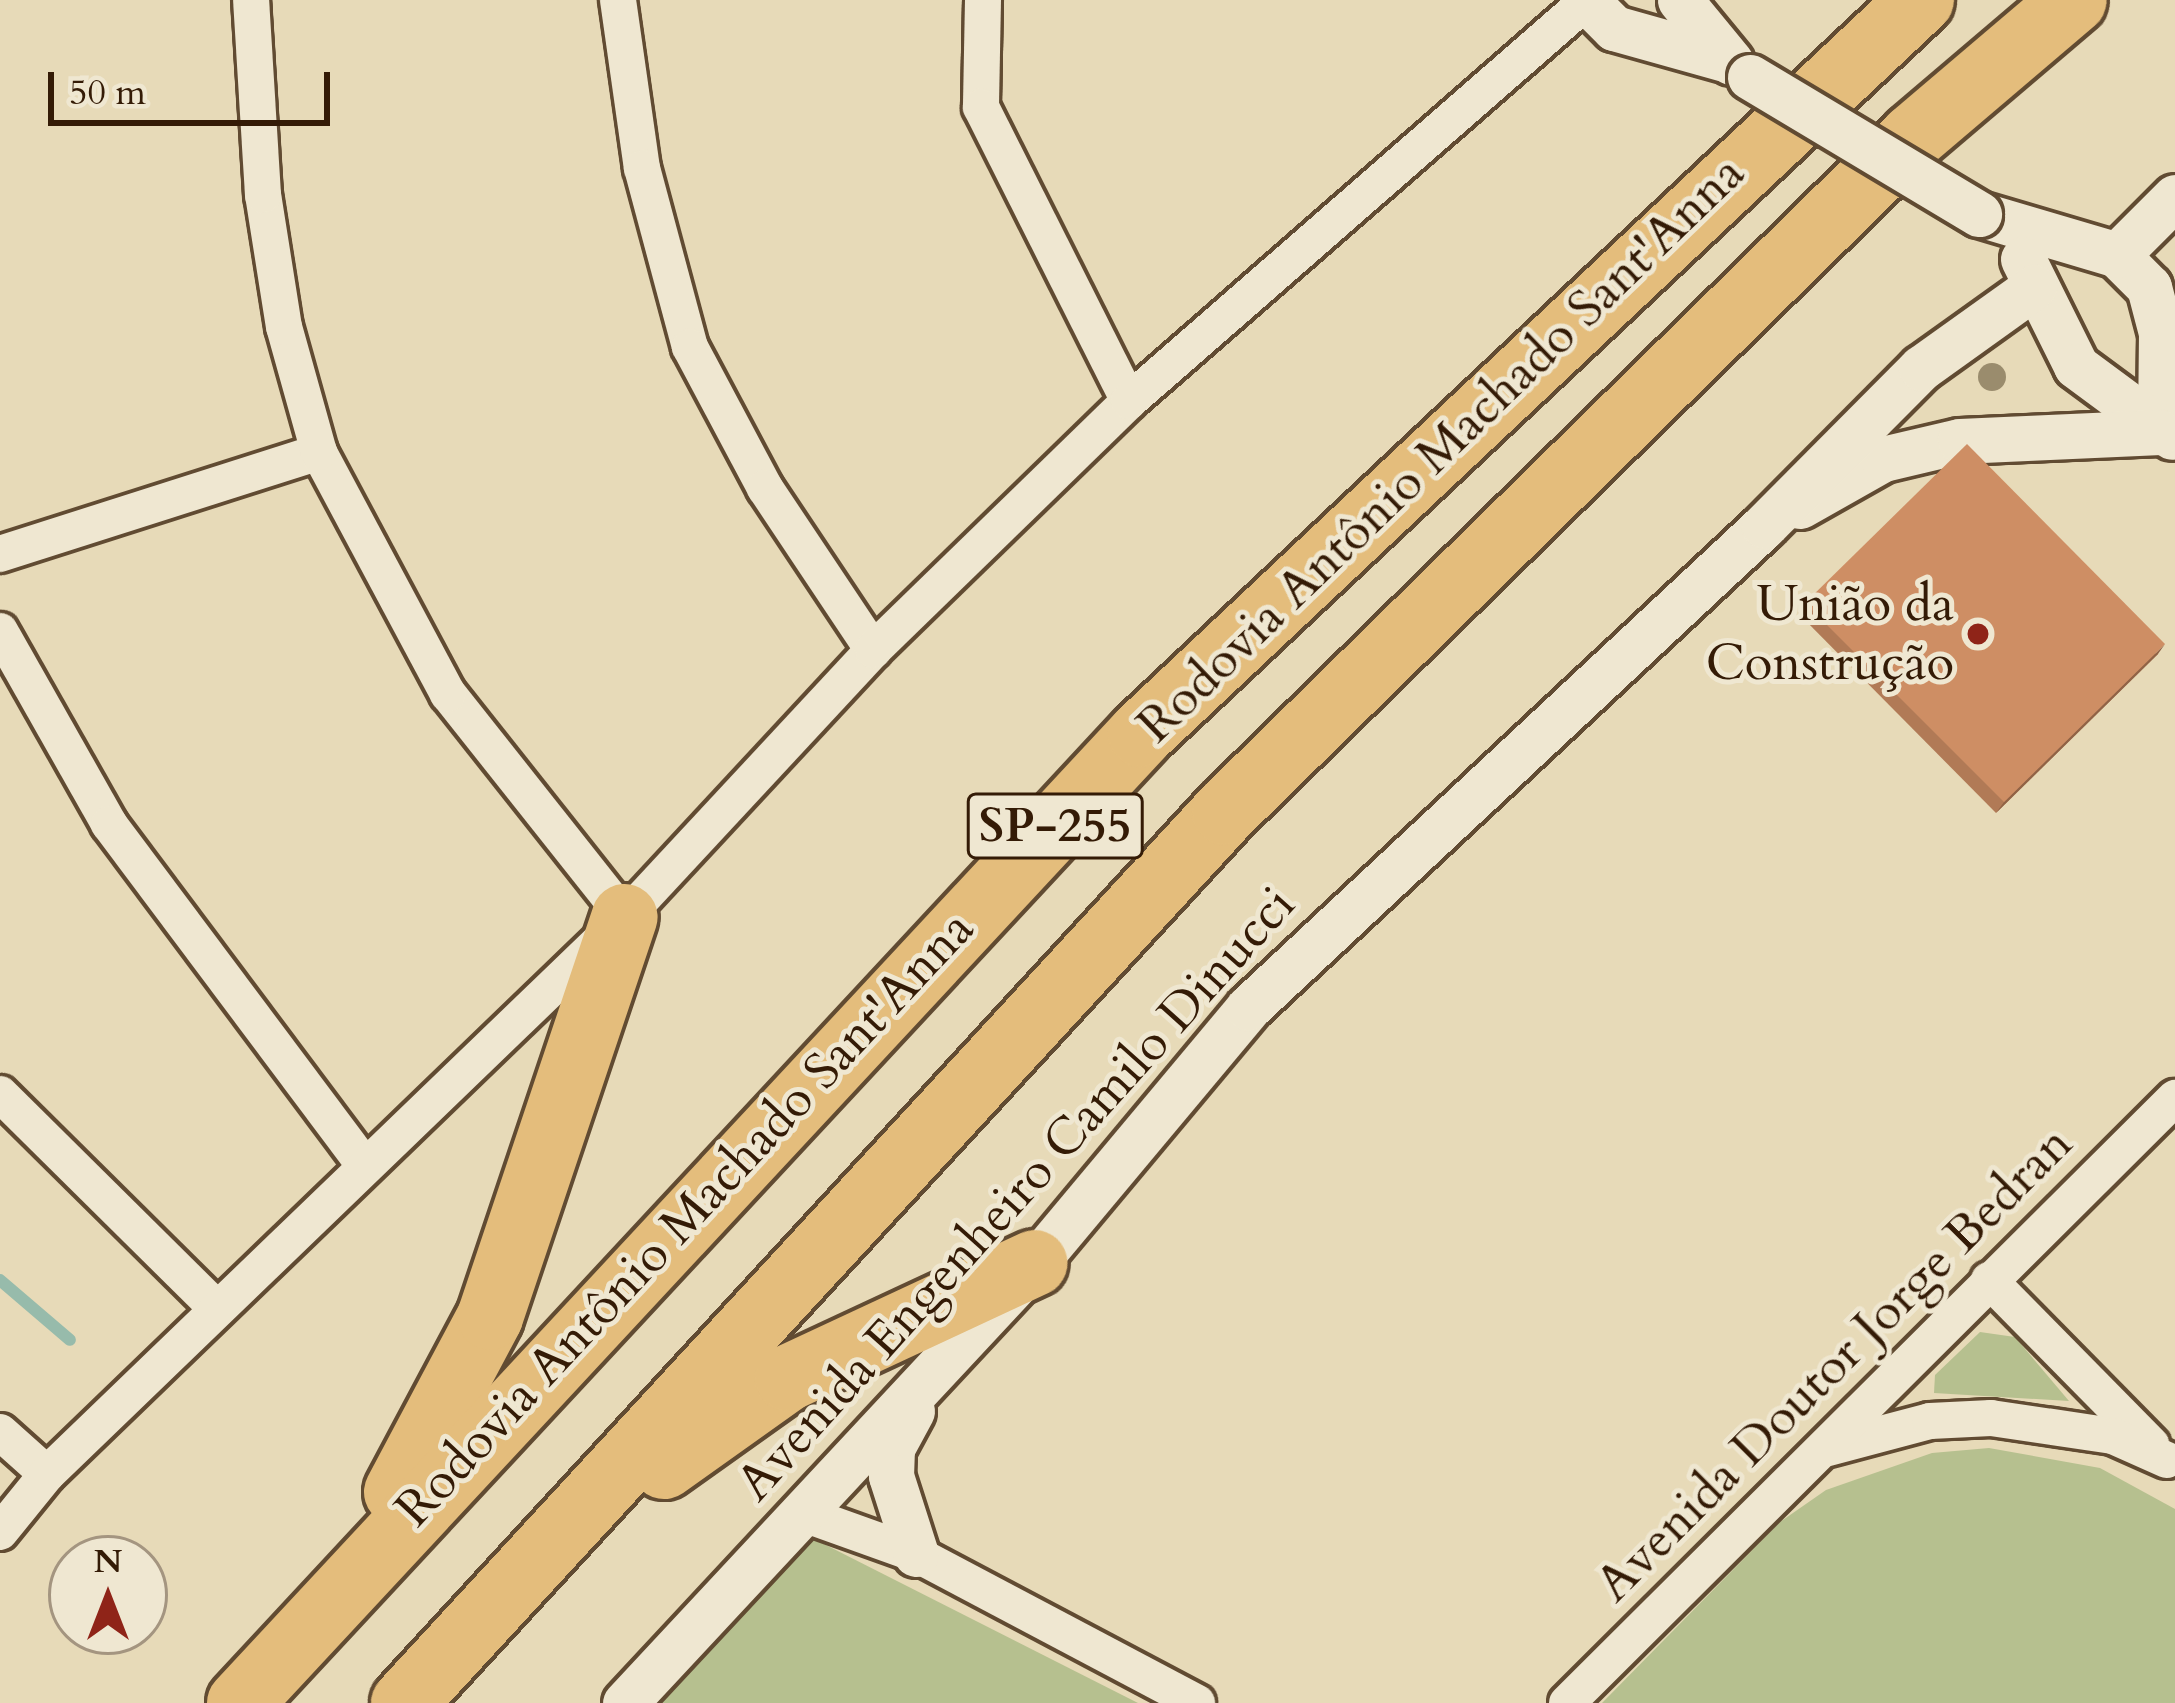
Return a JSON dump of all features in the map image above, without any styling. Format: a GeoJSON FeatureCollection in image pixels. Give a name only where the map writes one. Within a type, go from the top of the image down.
{"type":"FeatureCollection","features":[{"type":"Feature","properties":{"kind":"highway","name":"Rodovia Antônio Machado Sant'Anna"},"geometry":{"type":"LineString","coordinates":[[240,1703],[358,1568],[1141,734],[1922,0]]}},
{"type":"Feature","properties":{"kind":"highway","name":"Rodovia Antônio Machado Sant'Anna"},"geometry":{"type":"LineString","coordinates":[[408,1703],[1225,812],[1912,137],[2074,0]]}},
{"type":"Feature","properties":{"kind":"highway"},"geometry":{"type":"LineString","coordinates":[[358,1568],[490,1317],[625,917]]}},
{"type":"Feature","properties":{"kind":"highway"},"geometry":{"type":"LineString","coordinates":[[408,1703],[692,1439],[788,1378],[1035,1264]]}},
{"type":"Feature","properties":{"kind":"street"},"geometry":{"type":"LineString","coordinates":[[251,0],[263,195],[284,326],[319,452],[448,694],[625,917]]}},
{"type":"Feature","properties":{"kind":"street"},"geometry":{"type":"LineString","coordinates":[[618,0],[642,168],[690,347],[765,488],[873,650]]}},
{"type":"Feature","properties":{"kind":"street"},"geometry":{"type":"LineString","coordinates":[[982,0],[981,107],[1129,401]]}},
{"type":"Feature","properties":{"kind":"street"},"geometry":{"type":"LineString","coordinates":[[0,1532],[47,1474],[625,917],[873,650],[1129,401],[1587,0],[1614,28],[1739,69],[1995,221],[2116,255],[2162,295],[2168,435]]}},
{"type":"Feature","properties":{"kind":"street"},"geometry":{"type":"LineString","coordinates":[[1680,0],[1739,69]]}},
{"type":"Feature","properties":{"kind":"street"},"geometry":{"type":"LineString","coordinates":[[2116,255],[2175,197]]}},
{"type":"Feature","properties":{"kind":"street"},"geometry":{"type":"LineString","coordinates":[[1995,221],[2076,366],[2168,435]]}},
{"type":"Feature","properties":{"kind":"street","name":"Avenida Engenheiro Camilo Dinucci"},"geometry":{"type":"LineString","coordinates":[[625,1703],[1035,1264],[1248,1008],[1765,526],[1921,368],[2034,286]]}},
{"type":"Feature","properties":{"kind":"street"},"geometry":{"type":"LineString","coordinates":[[1921,368],[1933,424],[1960,441]]}},
{"type":"Feature","properties":{"kind":"street","name":"Avenida Engenheiro Camilo Dinucci"},"geometry":{"type":"LineString","coordinates":[[1765,526],[1883,459],[1960,441],[2168,435]]}},
{"type":"Feature","properties":{"kind":"street"},"geometry":{"type":"LineString","coordinates":[[0,554],[319,452]]}},
{"type":"Feature","properties":{"kind":"street"},"geometry":{"type":"LineString","coordinates":[[0,631],[109,824],[365,1166]]}},
{"type":"Feature","properties":{"kind":"street"},"geometry":{"type":"LineString","coordinates":[[0,1094],[216,1308]]}},
{"type":"Feature","properties":{"kind":"street","name":"Avenida Doutor Jorge Bedran"},"geometry":{"type":"LineString","coordinates":[[1567,1703],[1813,1453],[2175,1098]]}},
{"type":"Feature","properties":{"kind":"street"},"geometry":{"type":"LineString","coordinates":[[1989,1280],[2171,1464]]}},
{"type":"Feature","properties":{"kind":"street"},"geometry":{"type":"LineString","coordinates":[[916,1554],[891,1476],[892,1448],[932,1376]]}},
{"type":"Feature","properties":{"kind":"street"},"geometry":{"type":"LineString","coordinates":[[1813,1453],[1869,1432],[1991,1418],[2113,1436],[2171,1464]]}},
{"type":"Feature","properties":{"kind":"street"},"geometry":{"type":"LineString","coordinates":[[0,1432],[47,1474]]}},
{"type":"Feature","properties":{"kind":"street"},"geometry":{"type":"LineString","coordinates":[[804,1514],[916,1554],[1197,1703]]}},
{"type":"Feature","properties":{"kind":"green space"},"geometry":{"type":"Polygon","coordinates":[[[1980,1332],[2015,1337],[2069,1401],[1934,1393],[1935,1375],[1980,1332]]]}},
{"type":"Feature","properties":{"kind":"green space"},"geometry":{"type":"Polygon","coordinates":[[[1989,1448],[2100,1468],[2175,1509],[2175,1703],[1602,1703],[1780,1522],[1826,1490],[1932,1453],[1989,1448]]]}},
{"type":"Feature","properties":{"kind":"green space"},"geometry":{"type":"Polygon","coordinates":[[[781,1531],[820,1542],[1138,1703],[615,1703],[781,1531]]]}},
{"type":"Feature","properties":{"kind":"building","name":"União da Construção"},"geometry":{"type":"Polygon","coordinates":[[[1967,444],[2165,644],[2004,802],[1805,603],[1967,444]]]}},
{"type":"Feature","properties":{"kind":"waterway"},"geometry":{"type":"LineString","coordinates":[[0,1280],[70,1340]]}},
{"type":"Feature","properties":{"kind":"place","name":"União da Construção"},"geometry":{"type":"Point","coordinates":[1978,634]}}]}
